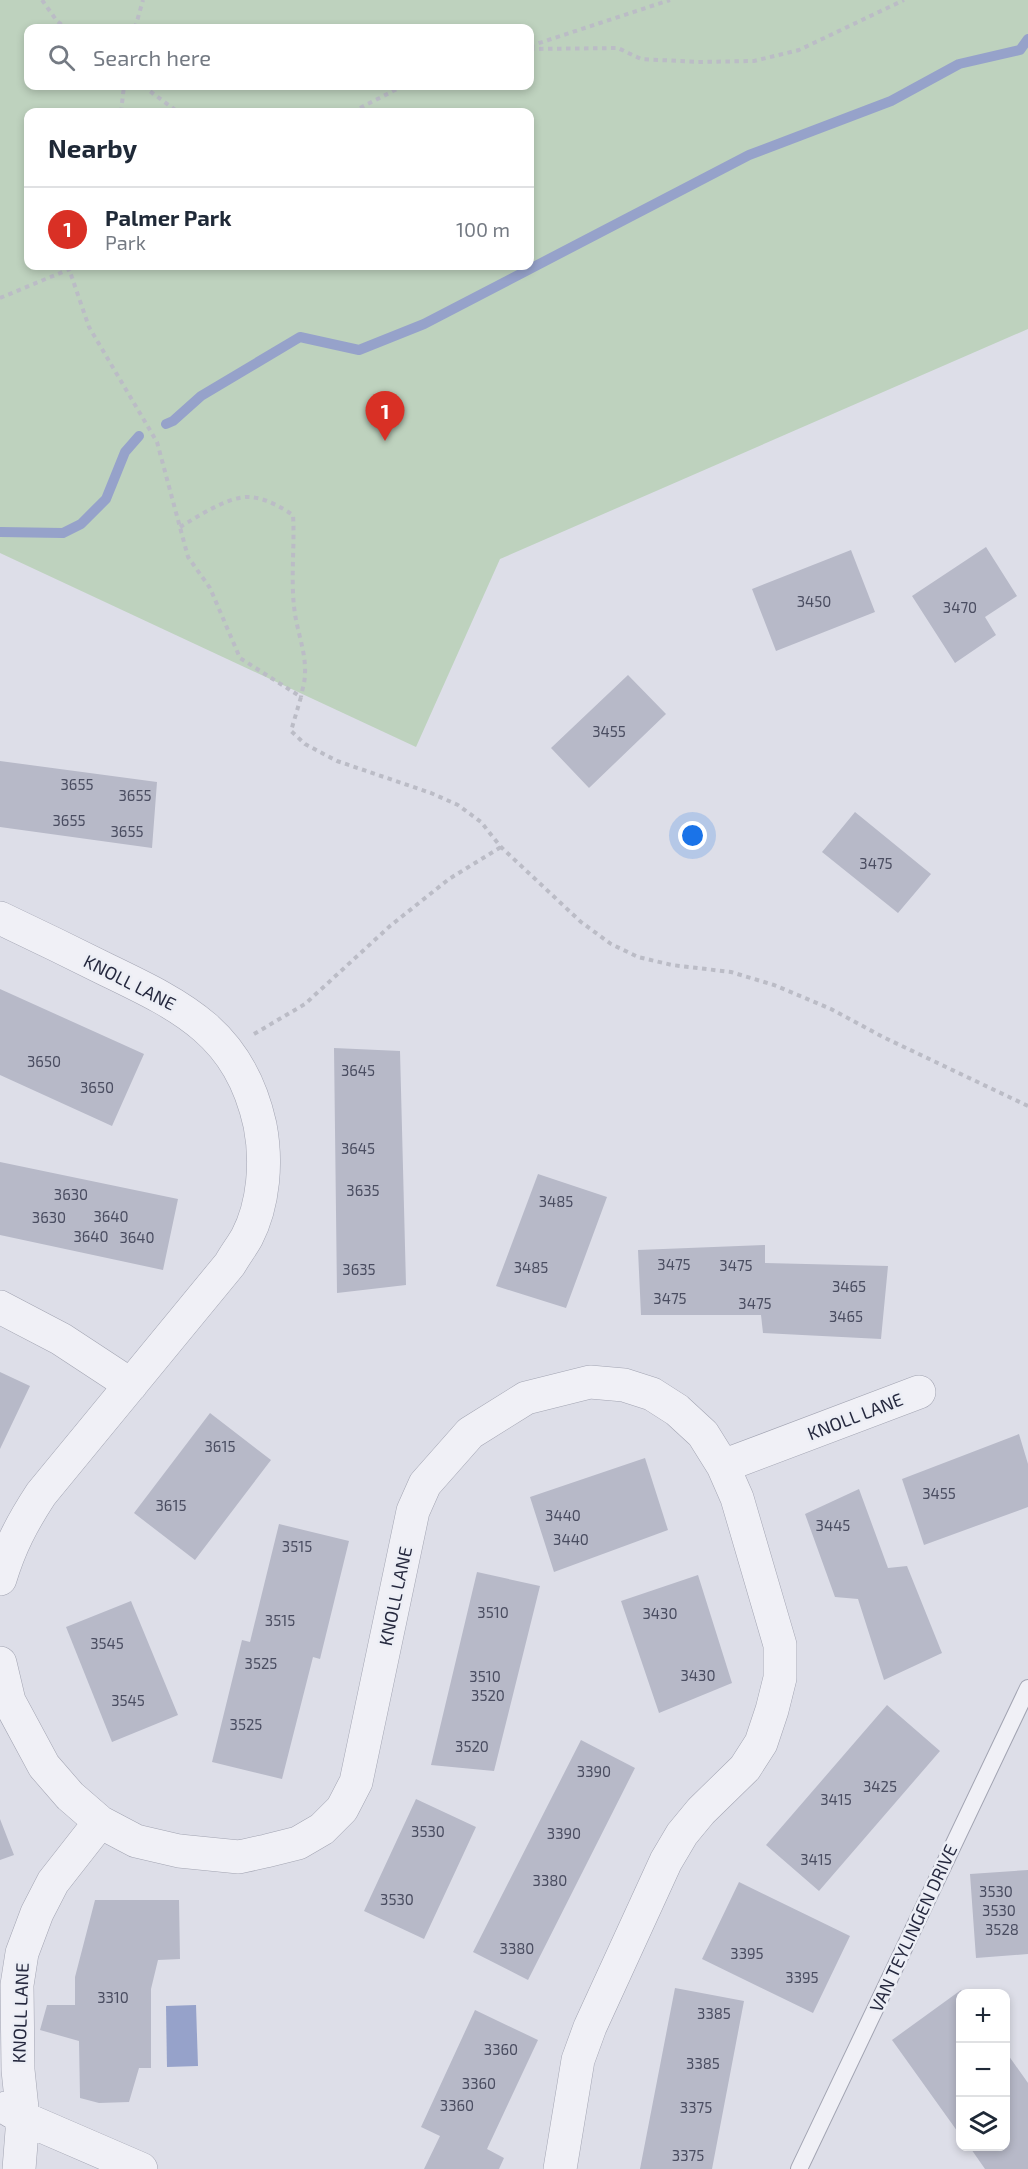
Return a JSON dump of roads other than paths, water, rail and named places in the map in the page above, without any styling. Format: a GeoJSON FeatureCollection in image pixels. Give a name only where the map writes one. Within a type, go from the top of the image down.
{"type":"FeatureCollection","features":[{"type":"Feature","properties":{"kind":"street","name":"KNOLL LANE"},"geometry":{"type":"LineString","coordinates":[[0,918],[167,999],[197,1019],[227,1049],[245,1080],[256,1110],[263,1140],[263,1174],[258,1206],[248,1236],[230,1264],[41,1494],[20,1525],[0,1579]]}},
{"type":"Feature","properties":{"kind":"street"},"geometry":{"type":"LineString","coordinates":[[0,1307],[61,1339],[131,1385]]}},
{"type":"Feature","properties":{"kind":"street","name":"KNOLL LANE"},"geometry":{"type":"LineString","coordinates":[[0,1663],[9,1701],[44,1766],[70,1796],[100,1822],[136,1841],[178,1851],[239,1857],[298,1843],[322,1829],[342,1809],[356,1782],[413,1511],[425,1484],[470,1433],[526,1398],[590,1382],[624,1385],[652,1394],[677,1410],[703,1434],[723,1466],[737,1498],[780,1646],[780,1678],[761,1743],[750,1760],[682,1834],[666,1861],[595,2017],[578,2060],[560,2169]]}},
{"type":"Feature","properties":{"kind":"street","name":"KNOLL LANE"},"geometry":{"type":"LineString","coordinates":[[723,1466],[919,1392]]}},
{"type":"Feature","properties":{"kind":"street","name":"KNOLL LANE"},"geometry":{"type":"LineString","coordinates":[[19,2169],[12,2111],[18,2070],[17,1995],[22,1953],[37,1913],[53,1882],[100,1822]]}},
{"type":"Feature","properties":{"kind":"street"},"geometry":{"type":"LineString","coordinates":[[0,2141],[12,2111],[141,2169]]}},
{"type":"Feature","properties":{"kind":"lane","name":"VAN TEYLINGEN DRIVE"},"geometry":{"type":"LineString","coordinates":[[800,2169],[1028,1688]]}},
{"type":"Feature","properties":{"kind":"water"},"geometry":{"type":"Polygon","coordinates":[[[196,2005],[198,2066],[167,2067],[166,2006],[196,2005]]]}},
{"type":"Feature","properties":{"kind":"waterway"},"geometry":{"type":"LineString","coordinates":[[534,267],[749,155],[891,101],[959,64],[1020,50],[1028,39]]}},
{"type":"Feature","properties":{"kind":"waterway"},"geometry":{"type":"LineString","coordinates":[[166,424],[173,421],[201,396],[300,337],[359,350],[424,324],[528,270]]}},
{"type":"Feature","properties":{"kind":"waterway"},"geometry":{"type":"LineString","coordinates":[[0,532],[63,533],[81,524],[106,499],[125,452],[139,436]]}},
{"type":"Feature","properties":{"kind":"place","name":"Palmer Park"},"geometry":{"type":"Point","coordinates":[385,441]}}]}
